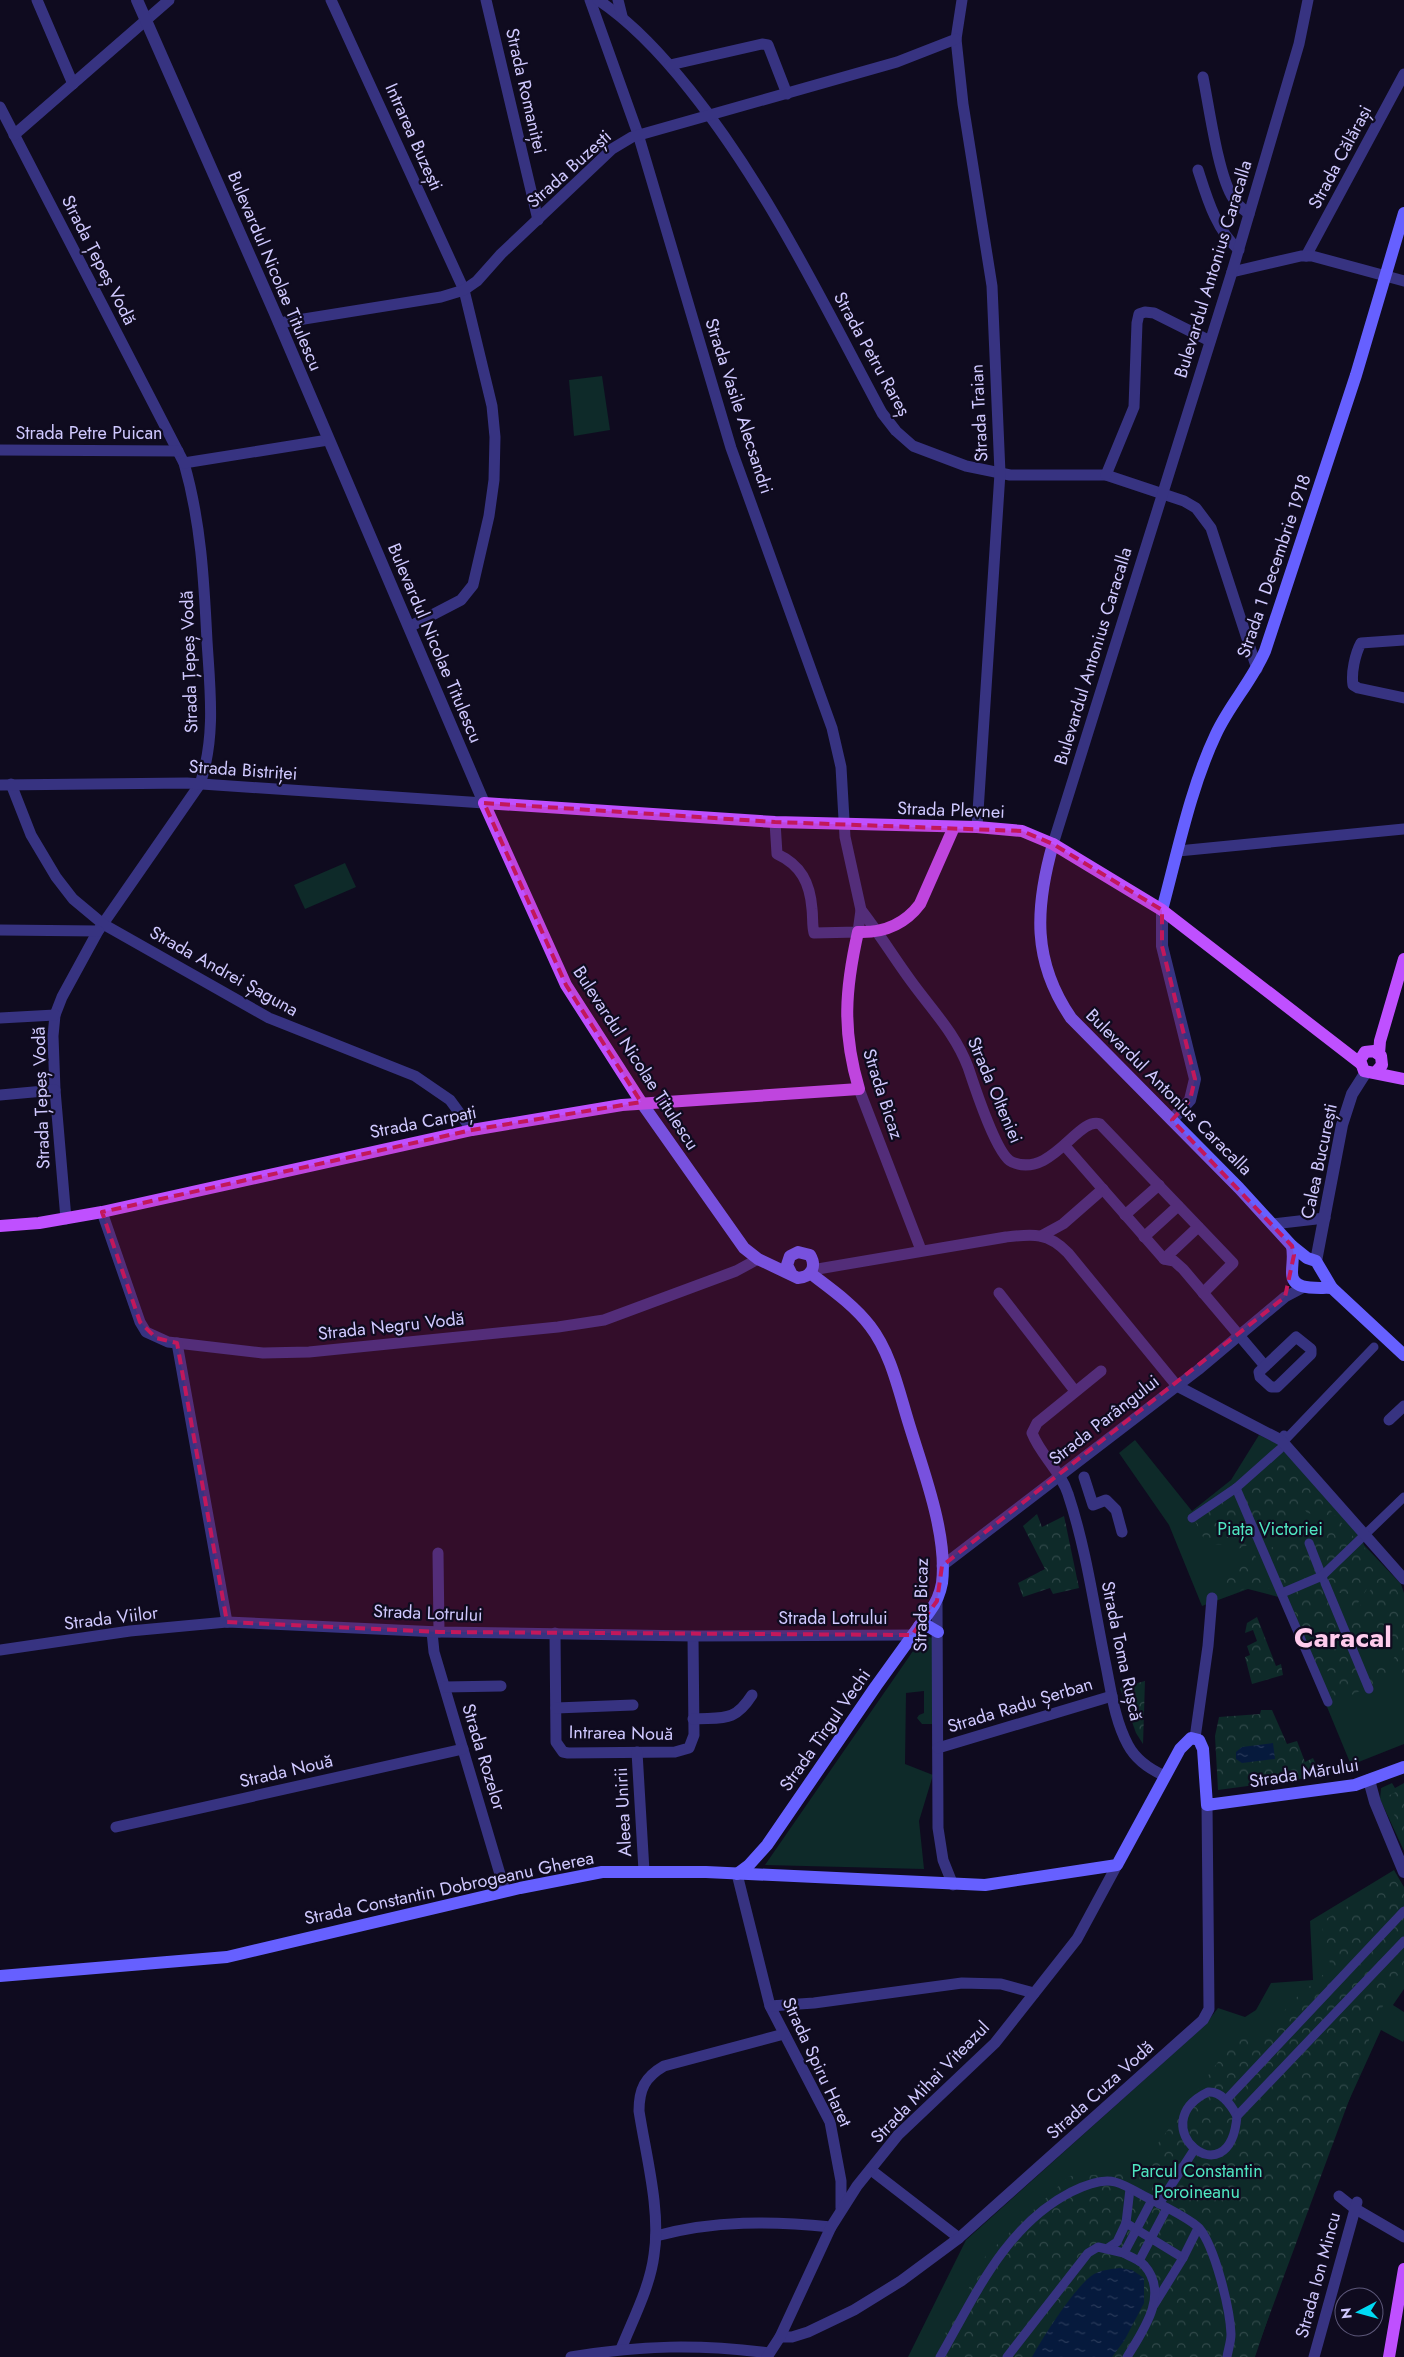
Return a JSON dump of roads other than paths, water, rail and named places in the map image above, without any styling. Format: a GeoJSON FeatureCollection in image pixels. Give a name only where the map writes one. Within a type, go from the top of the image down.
{"type":"FeatureCollection","features":[{"type":"Feature","properties":{"kind":"main road","name":"Strada 1 Decembrie 1918"},"geometry":{"type":"LineString","coordinates":[[1162,910],[1199,776],[1216,734],[1257,669],[1316,501],[1404,213]]}},
{"type":"Feature","properties":{"kind":"main road","name":"Strada Plevnei"},"geometry":{"type":"LineString","coordinates":[[484,803],[775,822],[954,827],[1022,831],[1053,844],[1162,910],[1347,1053],[1372,1059],[1398,1077]]}},
{"type":"Feature","properties":{"kind":"main road","name":"Bulevardul Nicolae Titulescu"},"geometry":{"type":"LineString","coordinates":[[484,803],[566,986],[641,1102],[744,1248],[761,1260],[791,1273]]}},
{"type":"Feature","properties":{"kind":"main road"},"geometry":{"type":"LineString","coordinates":[[858,932],[879,932],[907,918],[920,904],[954,827]]}},
{"type":"Feature","properties":{"kind":"main road","name":"Bulevardul Antonius Caracalla"},"geometry":{"type":"LineString","coordinates":[[1053,844],[1044,880],[1040,916],[1042,949],[1052,985],[1060,1003],[1083,1033],[1172,1120],[1292,1246],[1315,1263],[1332,1288],[1404,1355]]}},
{"type":"Feature","properties":{"kind":"main road","name":"Strada Bicaz"},"geometry":{"type":"LineString","coordinates":[[858,932],[847,988],[846,1012],[852,1066],[859,1089]]}},
{"type":"Feature","properties":{"kind":"main road","name":"Calea București"},"geometry":{"type":"LineString","coordinates":[[1372,1059],[1404,959]]}},
{"type":"Feature","properties":{"kind":"main road","name":"Strada Carpați"},"geometry":{"type":"LineString","coordinates":[[0,1226],[102,1212],[472,1130],[641,1102],[859,1089]]}},
{"type":"Feature","properties":{"kind":"main road"},"geometry":{"type":"LineString","coordinates":[[1292,1246],[1294,1264],[1292,1278],[1295,1282],[1308,1287],[1332,1288]]}},
{"type":"Feature","properties":{"kind":"main road"},"geometry":{"type":"LineString","coordinates":[[761,1260],[790,1256],[798,1252],[810,1256],[814,1264],[811,1272],[798,1278],[791,1273],[787,1265],[790,1256]]}},
{"type":"Feature","properties":{"kind":"main road"},"geometry":{"type":"LineString","coordinates":[[1294,1264],[1315,1263],[1319,1280],[1308,1287]]}},
{"type":"Feature","properties":{"kind":"main road","name":"Strada Bicaz"},"geometry":{"type":"LineString","coordinates":[[811,1272],[858,1312],[879,1340],[898,1387],[931,1497],[942,1566],[942,1584],[937,1601]]}},
{"type":"Feature","properties":{"kind":"main road","name":"Strada Tîrgul Vechi"},"geometry":{"type":"LineString","coordinates":[[737,1874],[749,1865],[767,1844],[937,1601]]}},
{"type":"Feature","properties":{"kind":"main road"},"geometry":{"type":"LineString","coordinates":[[916,1631],[926,1626],[938,1632]]}},
{"type":"Feature","properties":{"kind":"main road"},"geometry":{"type":"LineString","coordinates":[[1117,1865],[1164,1776],[1184,1743],[1195,1738]]}},
{"type":"Feature","properties":{"kind":"main road","name":"Strada Cuza Vodă"},"geometry":{"type":"LineString","coordinates":[[1195,1738],[1202,1743],[1207,1806]]}},
{"type":"Feature","properties":{"kind":"main road","name":"Strada Mărului"},"geometry":{"type":"LineString","coordinates":[[1207,1806],[1355,1786],[1404,1767]]}},
{"type":"Feature","properties":{"kind":"main road","name":"Strada Constantin Dobrogeanu Gherea"},"geometry":{"type":"LineString","coordinates":[[0,1976],[227,1957],[505,1891],[588,1874],[644,1871],[952,1885],[1001,1884],[1117,1865]]}},
{"type":"Feature","properties":{"kind":"main road"},"geometry":{"type":"LineString","coordinates":[[1389,2357],[1400,2310],[1404,2269]]}},
{"type":"Feature","properties":{"kind":"street"},"geometry":{"type":"LineString","coordinates":[[37,0],[73,84]]}},
{"type":"Feature","properties":{"kind":"street","name":"Bulevardul Nicolae Titulescu"},"geometry":{"type":"LineString","coordinates":[[137,0],[279,323],[484,803]]}},
{"type":"Feature","properties":{"kind":"street"},"geometry":{"type":"LineString","coordinates":[[14,135],[169,0]]}},
{"type":"Feature","properties":{"kind":"street","name":"Intrarea Buzești"},"geometry":{"type":"LineString","coordinates":[[331,0],[464,290],[492,414],[496,466],[489,516],[474,584],[468,594],[452,607],[409,626]]}},
{"type":"Feature","properties":{"kind":"street","name":"Strada Romaniței"},"geometry":{"type":"LineString","coordinates":[[486,0],[538,220]]}},
{"type":"Feature","properties":{"kind":"street","name":"Strada Vasile Alecsandri"},"geometry":{"type":"LineString","coordinates":[[590,0],[638,134],[731,448],[832,728],[841,767],[843,824]]}},
{"type":"Feature","properties":{"kind":"street","name":"Strada Petru Rareș"},"geometry":{"type":"LineString","coordinates":[[598,0],[622,16],[670,65],[710,115],[762,194],[882,413],[896,431],[913,446],[932,455],[966,466],[1000,473],[1106,475],[1184,501],[1196,508],[1204,516],[1217,545],[1257,669]]}},
{"type":"Feature","properties":{"kind":"street"},"geometry":{"type":"LineString","coordinates":[[618,0],[622,16]]}},
{"type":"Feature","properties":{"kind":"street","name":"Strada Traian"},"geometry":{"type":"LineString","coordinates":[[962,0],[956,39],[963,104],[992,286],[1000,473],[977,828]]}},
{"type":"Feature","properties":{"kind":"street","name":"Bulevardul Antonius Caracalla"},"geometry":{"type":"LineString","coordinates":[[1053,844],[1161,494],[1239,250],[1299,44],[1308,0]]}},
{"type":"Feature","properties":{"kind":"street","name":"Strada Buzești"},"geometry":{"type":"LineString","coordinates":[[279,323],[441,297],[464,290],[477,281],[501,254],[612,149],[638,134],[787,94],[896,62],[956,39]]}},
{"type":"Feature","properties":{"kind":"street"},"geometry":{"type":"LineString","coordinates":[[670,65],[762,44],[768,45],[787,94]]}},
{"type":"Feature","properties":{"kind":"street","name":"Strada Călărași"},"geometry":{"type":"LineString","coordinates":[[1306,256],[1404,74]]}},
{"type":"Feature","properties":{"kind":"street"},"geometry":{"type":"LineString","coordinates":[[1203,77],[1215,136],[1229,190],[1238,205],[1249,214]]}},
{"type":"Feature","properties":{"kind":"street","name":"Strada Țepeș Vodă"},"geometry":{"type":"LineString","coordinates":[[0,107],[184,463],[197,518],[203,565],[211,708],[209,751],[200,784],[100,927],[62,997],[55,1015],[53,1036],[55,1090],[66,1218]]}},
{"type":"Feature","properties":{"kind":"street"},"geometry":{"type":"LineString","coordinates":[[1198,170],[1209,203],[1222,232],[1239,250]]}},
{"type":"Feature","properties":{"kind":"street"},"geometry":{"type":"LineString","coordinates":[[1232,272],[1306,256],[1322,258],[1404,281]]}},
{"type":"Feature","properties":{"kind":"street"},"geometry":{"type":"LineString","coordinates":[[1106,475],[1134,407],[1137,323],[1139,314],[1146,312],[1154,313],[1210,341]]}},
{"type":"Feature","properties":{"kind":"street"},"geometry":{"type":"LineString","coordinates":[[184,463],[328,440]]}},
{"type":"Feature","properties":{"kind":"street","name":"Strada Petre Puican"},"geometry":{"type":"LineString","coordinates":[[0,450],[178,451]]}},
{"type":"Feature","properties":{"kind":"street"},"geometry":{"type":"LineString","coordinates":[[1404,640],[1361,643],[1352,679],[1353,685],[1358,688],[1404,698]]}},
{"type":"Feature","properties":{"kind":"street","name":"Strada Bistriței"},"geometry":{"type":"LineString","coordinates":[[6,784],[200,784],[484,803]]}},
{"type":"Feature","properties":{"kind":"street","name":"Strada Andrei Șaguna"},"geometry":{"type":"LineString","coordinates":[[6,784],[31,835],[56,877],[73,899],[100,927],[269,1018],[415,1076],[450,1100],[472,1130]]}},
{"type":"Feature","properties":{"kind":"street"},"geometry":{"type":"LineString","coordinates":[[775,822],[778,854],[791,860],[799,868],[806,882],[812,907],[814,933],[858,932]]}},
{"type":"Feature","properties":{"kind":"street","name":"Strada Bicaz"},"geometry":{"type":"LineString","coordinates":[[843,824],[861,910],[858,932]]}},
{"type":"Feature","properties":{"kind":"street"},"geometry":{"type":"LineString","coordinates":[[1178,851],[1404,829]]}},
{"type":"Feature","properties":{"kind":"street","name":"Strada Olteniei"},"geometry":{"type":"LineString","coordinates":[[861,910],[879,932],[912,982],[958,1042],[997,1143],[1006,1159],[1012,1162],[1032,1164],[1044,1160],[1065,1146],[1090,1122],[1100,1124],[1159,1185]]}},
{"type":"Feature","properties":{"kind":"street","name":"Strada 1 Decembrie 1918"},"geometry":{"type":"LineString","coordinates":[[1162,910],[1162,946],[1195,1078],[1190,1100],[1172,1120]]}},
{"type":"Feature","properties":{"kind":"street"},"geometry":{"type":"LineString","coordinates":[[0,930],[100,927]]}},
{"type":"Feature","properties":{"kind":"street"},"geometry":{"type":"LineString","coordinates":[[0,1018],[55,1015]]}},
{"type":"Feature","properties":{"kind":"street","name":"Calea București"},"geometry":{"type":"LineString","coordinates":[[1315,1263],[1346,1111],[1352,1094],[1372,1059]]}},
{"type":"Feature","properties":{"kind":"street","name":"Strada Bicaz"},"geometry":{"type":"LineString","coordinates":[[859,1089],[921,1250]]}},
{"type":"Feature","properties":{"kind":"street"},"geometry":{"type":"LineString","coordinates":[[0,1095],[55,1090]]}},
{"type":"Feature","properties":{"kind":"street"},"geometry":{"type":"LineString","coordinates":[[1065,1146],[1164,1259],[1174,1261],[1265,1366]]}},
{"type":"Feature","properties":{"kind":"street"},"geometry":{"type":"LineString","coordinates":[[1125,1215],[1159,1185],[1233,1263],[1203,1293]]}},
{"type":"Feature","properties":{"kind":"street"},"geometry":{"type":"LineString","coordinates":[[1040,1236],[1063,1224],[1103,1189]]}},
{"type":"Feature","properties":{"kind":"street"},"geometry":{"type":"LineString","coordinates":[[1144,1237],[1178,1206]]}},
{"type":"Feature","properties":{"kind":"street","name":"Strada Negru Vodă"},"geometry":{"type":"LineString","coordinates":[[102,1212],[140,1322],[146,1332],[156,1338],[177,1343],[282,1353],[583,1324],[644,1306],[761,1260]]}},
{"type":"Feature","properties":{"kind":"street"},"geometry":{"type":"LineString","coordinates":[[1273,1224],[1325,1218]]}},
{"type":"Feature","properties":{"kind":"street"},"geometry":{"type":"LineString","coordinates":[[1164,1259],[1198,1226]]}},
{"type":"Feature","properties":{"kind":"street"},"geometry":{"type":"LineString","coordinates":[[811,1272],[848,1263],[1006,1236],[1040,1236],[1058,1243],[1177,1386],[1281,1440],[1404,1579]]}},
{"type":"Feature","properties":{"kind":"street"},"geometry":{"type":"LineString","coordinates":[[810,1256],[826,1262],[848,1263]]}},
{"type":"Feature","properties":{"kind":"street","name":"Strada Parângului"},"geometry":{"type":"LineString","coordinates":[[1285,1297],[1292,1278]]}},
{"type":"Feature","properties":{"kind":"street","name":"Strada Parângului"},"geometry":{"type":"LineString","coordinates":[[942,1566],[1062,1476],[1240,1337],[1285,1297],[1308,1287]]}},
{"type":"Feature","properties":{"kind":"street"},"geometry":{"type":"LineString","coordinates":[[999,1293],[1075,1392]]}},
{"type":"Feature","properties":{"kind":"street"},"geometry":{"type":"LineString","coordinates":[[1296,1337],[1312,1351],[1274,1388],[1258,1374],[1265,1366],[1296,1337]]}},
{"type":"Feature","properties":{"kind":"street"},"geometry":{"type":"LineString","coordinates":[[177,1343],[227,1622]]}},
{"type":"Feature","properties":{"kind":"street"},"geometry":{"type":"LineString","coordinates":[[1373,1345],[1287,1438],[1284,1435],[1373,1345]]}},
{"type":"Feature","properties":{"kind":"street"},"geometry":{"type":"LineString","coordinates":[[1062,1476],[1036,1442],[1032,1433],[1037,1422],[1101,1371]]}},
{"type":"Feature","properties":{"kind":"street"},"geometry":{"type":"LineString","coordinates":[[1389,1420],[1404,1406]]}},
{"type":"Feature","properties":{"kind":"street"},"geometry":{"type":"LineString","coordinates":[[1192,1518],[1236,1488],[1280,1449]]}},
{"type":"Feature","properties":{"kind":"street","name":"Strada Toma Rușcă"},"geometry":{"type":"LineString","coordinates":[[1062,1476],[1086,1564],[1112,1696],[1122,1734],[1143,1764],[1164,1776]]}},
{"type":"Feature","properties":{"kind":"street"},"geometry":{"type":"LineString","coordinates":[[1084,1477],[1093,1505],[1106,1500],[1116,1510],[1122,1532]]}},
{"type":"Feature","properties":{"kind":"street"},"geometry":{"type":"LineString","coordinates":[[1236,1488],[1328,1702]]}},
{"type":"Feature","properties":{"kind":"street"},"geometry":{"type":"LineString","coordinates":[[1282,1593],[1323,1580],[1364,1534],[1404,1497]]}},
{"type":"Feature","properties":{"kind":"street"},"geometry":{"type":"LineString","coordinates":[[1309,1543],[1369,1688]]}},
{"type":"Feature","properties":{"kind":"street","name":"Strada Rozelor"},"geometry":{"type":"LineString","coordinates":[[438,1554],[434,1652],[505,1891]]}},
{"type":"Feature","properties":{"kind":"street"},"geometry":{"type":"LineString","coordinates":[[1195,1738],[1208,1646],[1212,1598]]}},
{"type":"Feature","properties":{"kind":"street","name":"Strada Bicaz"},"geometry":{"type":"LineString","coordinates":[[937,1601],[939,1843],[952,1885]]}},
{"type":"Feature","properties":{"kind":"street","name":"Strada Lotrului"},"geometry":{"type":"LineString","coordinates":[[227,1622],[436,1632],[693,1636],[916,1631]]}},
{"type":"Feature","properties":{"kind":"street","name":"Strada Viilor"},"geometry":{"type":"LineString","coordinates":[[0,1650],[130,1631],[227,1622]]}},
{"type":"Feature","properties":{"kind":"street"},"geometry":{"type":"LineString","coordinates":[[555,1633],[556,1708],[633,1705]]}},
{"type":"Feature","properties":{"kind":"street","name":"Intrarea Nouă"},"geometry":{"type":"LineString","coordinates":[[556,1708],[559,1748],[568,1753],[676,1752],[689,1748],[693,1741],[694,1719],[693,1636]]}},
{"type":"Feature","properties":{"kind":"street"},"geometry":{"type":"LineString","coordinates":[[445,1687],[500,1686]]}},
{"type":"Feature","properties":{"kind":"street"},"geometry":{"type":"LineString","coordinates":[[694,1719],[731,1717],[743,1709],[752,1695]]}},
{"type":"Feature","properties":{"kind":"street","name":"Strada Radu Șerban"},"geometry":{"type":"LineString","coordinates":[[938,1748],[1112,1696]]}},
{"type":"Feature","properties":{"kind":"street","name":"Strada Nouă"},"geometry":{"type":"LineString","coordinates":[[116,1827],[464,1749]]}},
{"type":"Feature","properties":{"kind":"street","name":"Aleea Unirii"},"geometry":{"type":"LineString","coordinates":[[637,1752],[644,1871]]}},
{"type":"Feature","properties":{"kind":"street"},"geometry":{"type":"LineString","coordinates":[[1369,1780],[1374,1802],[1404,1872]]}},
{"type":"Feature","properties":{"kind":"street","name":"Strada Cuza Vodă"},"geometry":{"type":"LineString","coordinates":[[780,2337],[792,2337],[808,2332],[854,2310],[901,2281],[959,2238],[1199,2025],[1209,2009],[1207,1806]]}},
{"type":"Feature","properties":{"kind":"street","name":"Strada Mihai Viteazul"},"geometry":{"type":"LineString","coordinates":[[768,2355],[780,2337],[841,2208],[898,2135],[995,2043],[1077,1938],[1117,1865]]}},
{"type":"Feature","properties":{"kind":"street","name":"Strada Spiru Haret"},"geometry":{"type":"LineString","coordinates":[[737,1874],[770,2006],[830,2122],[839,2164],[841,2208]]}},
{"type":"Feature","properties":{"kind":"street"},"geometry":{"type":"LineString","coordinates":[[1226,2100],[1404,1911]]}},
{"type":"Feature","properties":{"kind":"street"},"geometry":{"type":"LineString","coordinates":[[1237,2116],[1226,2100],[1214,2092],[1208,2092],[1194,2102],[1186,2113],[1183,2130],[1189,2146],[1194,2150],[1212,2154],[1220,2152],[1228,2146],[1235,2134],[1237,2116],[1404,1941]]}},
{"type":"Feature","properties":{"kind":"street"},"geometry":{"type":"LineString","coordinates":[[770,2006],[814,2003],[962,1983],[991,1982],[1034,1994]]}},
{"type":"Feature","properties":{"kind":"street"},"geometry":{"type":"LineString","coordinates":[[621,2349],[648,2282],[654,2257],[656,2236],[639,2112],[639,2098],[643,2083],[652,2073],[664,2066],[784,2034]]}},
{"type":"Feature","properties":{"kind":"street"},"geometry":{"type":"LineString","coordinates":[[1124,2253],[1137,2229],[1160,2204],[1194,2150]]}},
{"type":"Feature","properties":{"kind":"street"},"geometry":{"type":"LineString","coordinates":[[871,2170],[959,2238]]}},
{"type":"Feature","properties":{"kind":"street"},"geometry":{"type":"LineString","coordinates":[[940,2357],[994,2262],[1023,2227],[1062,2196],[1083,2186],[1100,2182],[1114,2182],[1130,2189],[1160,2204],[1198,2228],[1220,2274],[1231,2335],[1227,2357]]}},
{"type":"Feature","properties":{"kind":"street"},"geometry":{"type":"LineString","coordinates":[[1108,2248],[1117,2242],[1126,2223],[1130,2189]]}},
{"type":"Feature","properties":{"kind":"street"},"geometry":{"type":"LineString","coordinates":[[1139,2261],[1152,2237],[1160,2204]]}},
{"type":"Feature","properties":{"kind":"street"},"geometry":{"type":"LineString","coordinates":[[1356,2205],[1404,2229]]}},
{"type":"Feature","properties":{"kind":"street"},"geometry":{"type":"LineString","coordinates":[[1356,2205],[1404,2237]]}},
{"type":"Feature","properties":{"kind":"street","name":"Strada Ion Mincu"},"geometry":{"type":"LineString","coordinates":[[1314,2357],[1356,2205]]}},
{"type":"Feature","properties":{"kind":"street"},"geometry":{"type":"LineString","coordinates":[[656,2236],[682,2229],[758,2222],[831,2227]]}},
{"type":"Feature","properties":{"kind":"street"},"geometry":{"type":"LineString","coordinates":[[1126,2223],[1152,2237],[1183,2258]]}},
{"type":"Feature","properties":{"kind":"street"},"geometry":{"type":"LineString","coordinates":[[1127,2357],[1198,2228]]}},
{"type":"Feature","properties":{"kind":"street"},"geometry":{"type":"LineString","coordinates":[[1007,2357],[1088,2253],[1098,2247],[1124,2253],[1144,2265],[1155,2287],[1154,2305]]}},
{"type":"Feature","properties":{"kind":"street"},"geometry":{"type":"LineString","coordinates":[[571,2357],[621,2349],[696,2346],[768,2355]]}},
{"type":"Feature","properties":{"kind":"water"},"geometry":{"type":"Polygon","coordinates":[[[1273,1743],[1275,1759],[1242,1763],[1236,1759],[1236,1752],[1242,1747],[1273,1743]]]}},
{"type":"Feature","properties":{"kind":"water"},"geometry":{"type":"Polygon","coordinates":[[[1120,2268],[1132,2270],[1144,2278],[1144,2303],[1124,2341],[1112,2357],[1032,2357],[1060,2312],[1078,2289],[1094,2274],[1120,2268]]]}},
{"type":"Feature","properties":{"kind":"district","name":"Caracal"},"geometry":{"type":"Point","coordinates":[1343,1637]}},
{"type":"Feature","properties":{"kind":"park label","name":"Piața Victoriei"},"geometry":{"type":"Point","coordinates":[1270,1529]}},
{"type":"Feature","properties":{"kind":"park label","name":"Parcul Constantin Poroineanu"},"geometry":{"type":"Point","coordinates":[1197,2181]}}]}
